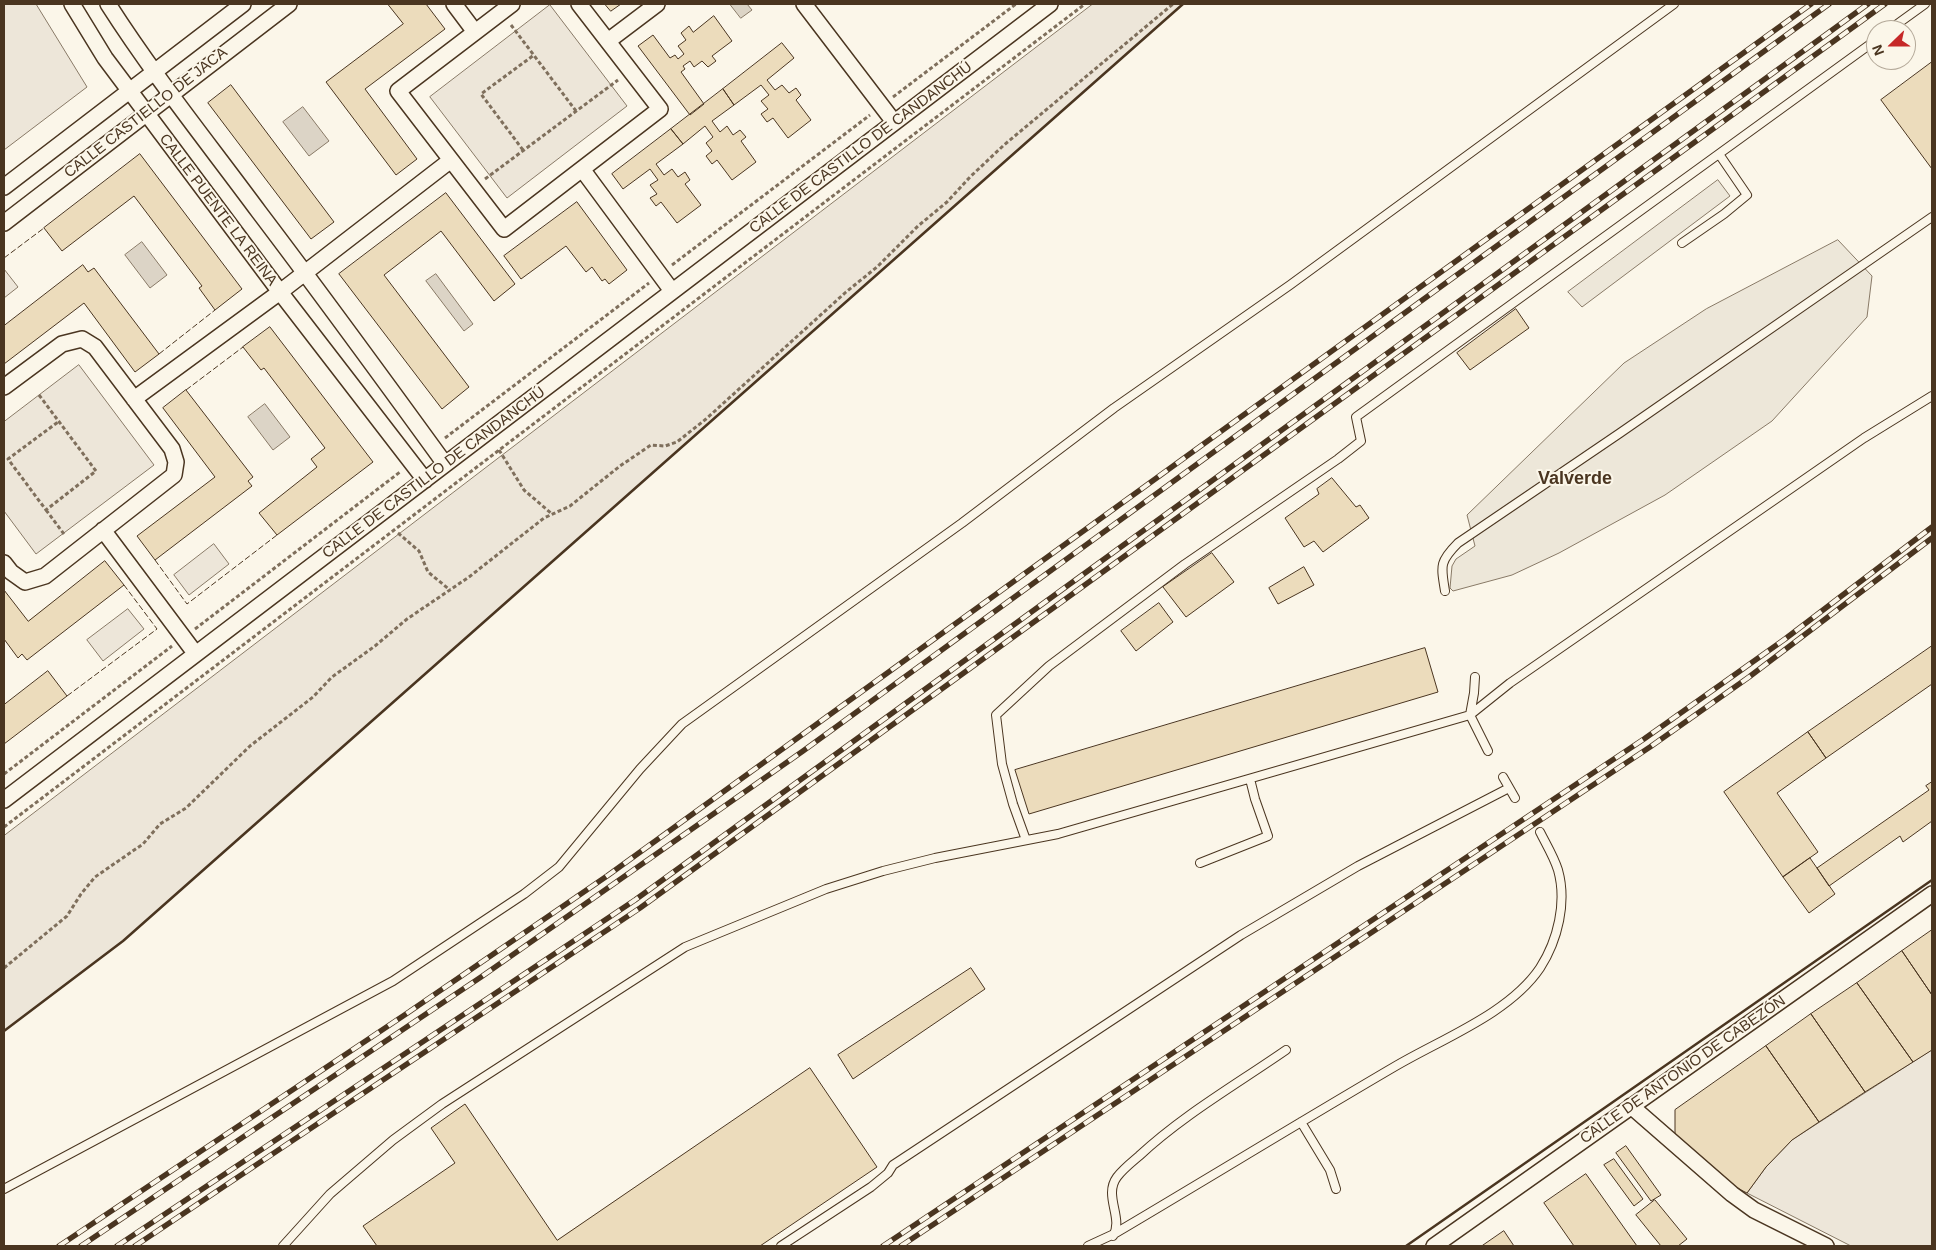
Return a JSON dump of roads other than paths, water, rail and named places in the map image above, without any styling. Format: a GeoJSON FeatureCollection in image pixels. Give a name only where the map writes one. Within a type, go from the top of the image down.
{"type":"FeatureCollection","features":[{"type":"Feature","properties":{"kind":"street","name":"CALLE PUENTE LA REINA"},"geometry":{"type":"LineString","coordinates":[[72,4],[106,58],[147,114],[424,480]]}},
{"type":"Feature","properties":{"kind":"street"},"geometry":{"type":"LineString","coordinates":[[108,4],[154,72],[445,464]]}},
{"type":"Feature","properties":{"kind":"street","name":"CALLE CASTIELLO DE JACA"},"geometry":{"type":"LineString","coordinates":[[4,187],[243,4]]}},
{"type":"Feature","properties":{"kind":"street","name":"CALLE CASTIELLO DE JACA"},"geometry":{"type":"LineString","coordinates":[[4,223],[289,4]]}},
{"type":"Feature","properties":{"kind":"street"},"geometry":{"type":"LineString","coordinates":[[454,4],[475,32]]}},
{"type":"Feature","properties":{"kind":"street"},"geometry":{"type":"LineString","coordinates":[[507,8],[398,91],[504,229],[660,109],[579,4]]}},
{"type":"Feature","properties":{"kind":"street"},"geometry":{"type":"LineString","coordinates":[[608,41],[657,4]]}},
{"type":"Feature","properties":{"kind":"street"},"geometry":{"type":"LineString","coordinates":[[804,4],[894,122]]}},
{"type":"Feature","properties":{"kind":"street","name":"CALLE DE CASTILLO DE CANDANCHÚ"},"geometry":{"type":"LineString","coordinates":[[4,800],[1050,4]]}},
{"type":"Feature","properties":{"kind":"street","name":"CALLE PUENTE LA REINA"},"geometry":{"type":"LineString","coordinates":[[134,399],[280,292],[451,160]]}},
{"type":"Feature","properties":{"kind":"street"},"geometry":{"type":"LineString","coordinates":[[582,169],[672,291]]}},
{"type":"Feature","properties":{"kind":"street"},"geometry":{"type":"LineString","coordinates":[[4,387],[62,344],[82,339],[95,347],[172,449],[176,462],[174,475],[45,576],[25,582],[11,572],[4,563]]}},
{"type":"Feature","properties":{"kind":"street"},"geometry":{"type":"LineString","coordinates":[[104,530],[196,654]]}},
{"type":"Feature","properties":{"kind":"street","name":"CALLE DE ANTONIO DE CABEZÓN"},"geometry":{"type":"LineString","coordinates":[[1434,1246],[1932,894]]}},
{"type":"Feature","properties":{"kind":"street"},"geometry":{"type":"LineString","coordinates":[[1631,1106],[1732,1194],[1754,1210],[1826,1246]]}},
{"type":"Feature","properties":{"kind":"lane"},"geometry":{"type":"LineString","coordinates":[[4,1189],[393,980],[524,894],[559,868],[640,769],[682,724],[962,523],[1114,408],[1290,285],[1674,4]]}},
{"type":"Feature","properties":{"kind":"lane"},"geometry":{"type":"LineString","coordinates":[[1903,20],[1925,4]]}},
{"type":"Feature","properties":{"kind":"lane"},"geometry":{"type":"LineString","coordinates":[[1026,840],[1013,804],[1002,764],[996,715],[1049,666],[1185,564],[1338,459],[1361,441],[1356,417],[1866,47]]}},
{"type":"Feature","properties":{"kind":"lane"},"geometry":{"type":"LineString","coordinates":[[1682,243],[1724,214],[1746,195],[1719,154]]}},
{"type":"Feature","properties":{"kind":"lane"},"geometry":{"type":"LineString","coordinates":[[1445,591],[1441,566],[1448,553],[1458,543],[1620,434],[1932,217]]}},
{"type":"Feature","properties":{"kind":"lane"},"geometry":{"type":"LineString","coordinates":[[283,1246],[330,1194],[394,1140],[442,1104],[685,947],[826,889],[883,871],[935,858],[1074,830],[1470,714],[1510,683],[1800,482],[1864,438],[1932,396]]}},
{"type":"Feature","properties":{"kind":"lane"},"geometry":{"type":"LineString","coordinates":[[1475,677],[1470,714],[1488,752]]}},
{"type":"Feature","properties":{"kind":"lane"},"geometry":{"type":"LineString","coordinates":[[1503,777],[1515,798]]}},
{"type":"Feature","properties":{"kind":"lane"},"geometry":{"type":"LineString","coordinates":[[1200,863],[1268,836],[1254,799],[1250,779]]}},
{"type":"Feature","properties":{"kind":"lane"},"geometry":{"type":"LineString","coordinates":[[781,1246],[871,1186],[894,1165],[1241,934],[1358,866],[1509,788]]}},
{"type":"Feature","properties":{"kind":"lane"},"geometry":{"type":"LineString","coordinates":[[1088,1246],[1114,1234],[1510,1000],[1527,986],[1541,966],[1556,930],[1561,912],[1561,893],[1557,870],[1540,832]]}},
{"type":"Feature","properties":{"kind":"lane"},"geometry":{"type":"LineString","coordinates":[[1099,1246],[1114,1234],[1116,1223],[1111,1200],[1111,1188],[1117,1177],[1159,1137],[1286,1050]]}},
{"type":"Feature","properties":{"kind":"lane"},"geometry":{"type":"LineString","coordinates":[[1301,1122],[1330,1170],[1336,1188]]}},
{"type":"Feature","properties":{"kind":"railway"},"geometry":{"type":"LineString","coordinates":[[59,1246],[406,1014],[607,876],[1811,4]]}},
{"type":"Feature","properties":{"kind":"railway"},"geometry":{"type":"LineString","coordinates":[[81,1246],[481,977],[803,751],[1829,4]]}},
{"type":"Feature","properties":{"kind":"railway"},"geometry":{"type":"LineString","coordinates":[[117,1246],[635,900],[1868,4]]}},
{"type":"Feature","properties":{"kind":"railway"},"geometry":{"type":"LineString","coordinates":[[135,1246],[640,908],[1885,4]]}},
{"type":"Feature","properties":{"kind":"railway"},"geometry":{"type":"LineString","coordinates":[[883,1246],[1644,739],[1785,639],[1932,527]]}},
{"type":"Feature","properties":{"kind":"railway"},"geometry":{"type":"LineString","coordinates":[[901,1246],[1650,747],[1749,677],[1932,538]]}},
{"type":"Feature","properties":{"kind":"district","name":"Valverde"},"geometry":{"type":"Point","coordinates":[1575,479]}}]}
